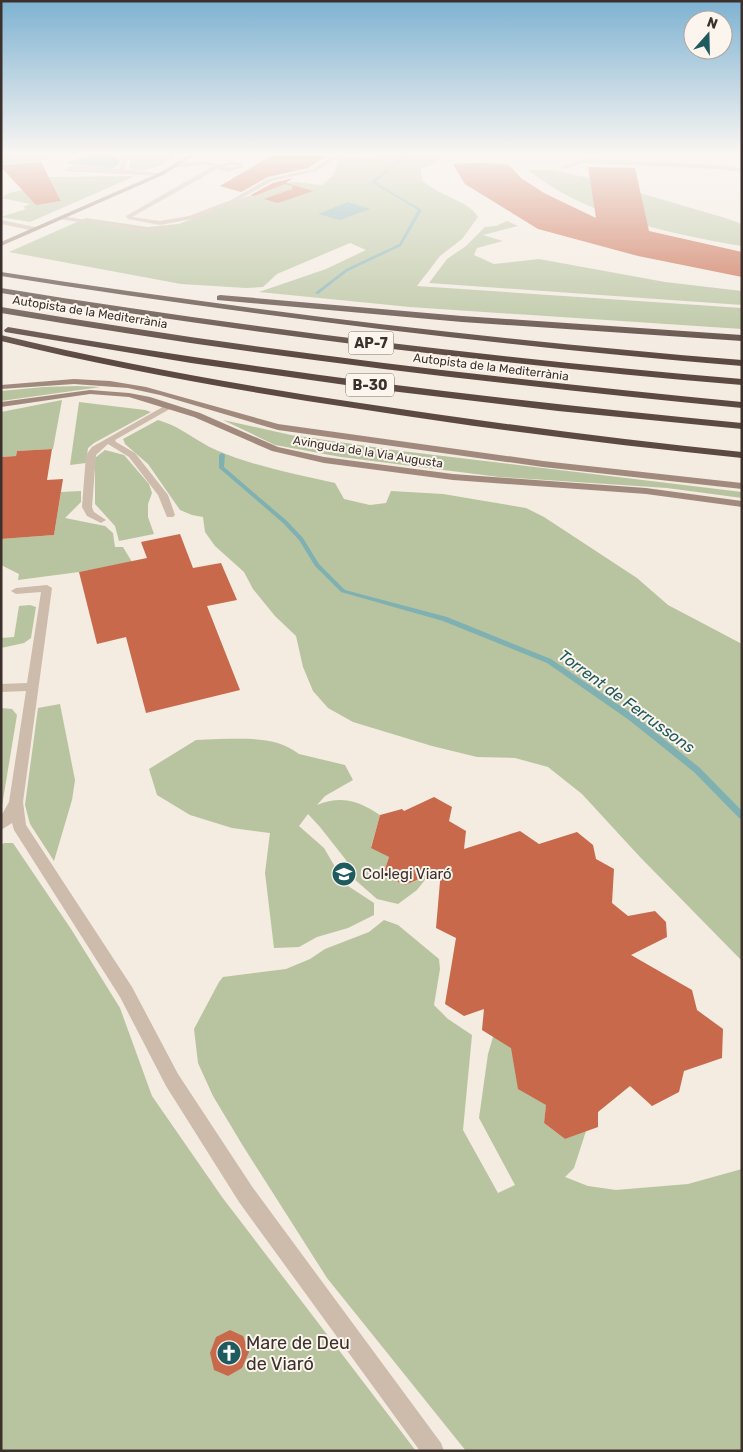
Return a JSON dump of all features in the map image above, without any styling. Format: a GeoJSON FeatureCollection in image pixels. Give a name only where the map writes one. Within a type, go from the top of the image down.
{"type":"FeatureCollection","features":[{"type":"Feature","properties":{"kind":"highway"},"geometry":{"type":"LineString","coordinates":[[1,272],[198,296],[462,319],[742,338]]}},
{"type":"Feature","properties":{"kind":"highway"},"geometry":{"type":"LineString","coordinates":[[1,272],[187,303],[408,331],[742,363]]}},
{"type":"Feature","properties":{"kind":"highway","name":"Autopista de la Mediterrània"},"geometry":{"type":"LineString","coordinates":[[1,290],[319,337],[742,382]]}},
{"type":"Feature","properties":{"kind":"highway","name":"Autopista de la Mediterrània"},"geometry":{"type":"LineString","coordinates":[[1,310],[307,357],[563,388],[742,405]]}},
{"type":"Feature","properties":{"kind":"highway","name":"B-30"},"geometry":{"type":"LineString","coordinates":[[1,329],[156,355],[369,385],[596,412],[742,426]]}},
{"type":"Feature","properties":{"kind":"highway"},"geometry":{"type":"LineString","coordinates":[[1,338],[156,372],[313,399],[543,432],[742,455]]}},
{"type":"Feature","properties":{"kind":"street"},"geometry":{"type":"LineString","coordinates":[[1,222],[35,229]]}},
{"type":"Feature","properties":{"kind":"street"},"geometry":{"type":"LineString","coordinates":[[1,244],[52,222]]}},
{"type":"Feature","properties":{"kind":"street"},"geometry":{"type":"LineString","coordinates":[[90,222],[161,231],[175,229],[194,222]]}},
{"type":"Feature","properties":{"kind":"street"},"geometry":{"type":"LineString","coordinates":[[153,222],[167,222]]}},
{"type":"Feature","properties":{"kind":"street","name":"Avinguda de la Via Augusta"},"geometry":{"type":"LineString","coordinates":[[1,387],[72,382],[123,384],[164,394],[239,419],[278,427],[543,464],[742,486]]}},
{"type":"Feature","properties":{"kind":"street","name":"Avinguda de la Via Augusta"},"geometry":{"type":"LineString","coordinates":[[1,405],[97,392],[129,395],[171,406],[210,421],[262,445],[324,460],[453,477],[646,491],[742,504]]}},
{"type":"Feature","properties":{"kind":"street"},"geometry":{"type":"LineString","coordinates":[[101,520],[90,514],[87,507],[91,455],[101,444],[171,406]]}},
{"type":"Feature","properties":{"kind":"street"},"geometry":{"type":"LineString","coordinates":[[110,439],[112,444],[124,449],[137,462],[163,495],[170,515]]}},
{"type":"Feature","properties":{"kind":"street"},"geometry":{"type":"LineString","coordinates":[[16,591],[47,588],[16,802],[19,826],[126,992],[172,1080],[246,1195],[433,1451]]}},
{"type":"Feature","properties":{"kind":"street"},"geometry":{"type":"LineString","coordinates":[[1,688],[32,687]]}},
{"type":"Feature","properties":{"kind":"street"},"geometry":{"type":"LineString","coordinates":[[1,825],[7,819],[16,802]]}},
{"type":"Feature","properties":{"kind":"green space"},"geometry":{"type":"Polygon","coordinates":[[[77,222],[112,222],[148,227],[185,222],[475,222],[462,239],[440,256],[417,286],[742,308],[742,329],[410,307],[259,292],[326,269],[366,250],[350,243],[277,274],[263,287],[246,288],[181,284],[9,252],[77,222]]]}},
{"type":"Feature","properties":{"kind":"green space"},"geometry":{"type":"Polygon","coordinates":[[[509,222],[518,226],[483,235],[503,241],[477,248],[474,255],[494,264],[539,259],[665,282],[742,291],[742,305],[429,283],[447,259],[466,246],[485,227],[509,222]]]}},
{"type":"Feature","properties":{"kind":"green space"},"geometry":{"type":"Polygon","coordinates":[[[632,222],[736,222],[742,224],[742,246],[686,236],[632,222]]]}},
{"type":"Feature","properties":{"kind":"green space"},"geometry":{"type":"Polygon","coordinates":[[[77,386],[101,387],[1,401],[1,391],[77,386]]]}},
{"type":"Feature","properties":{"kind":"green space"},"geometry":{"type":"Polygon","coordinates":[[[62,400],[53,449],[17,451],[16,456],[1,457],[1,412],[62,400]]]}},
{"type":"Feature","properties":{"kind":"green space"},"geometry":{"type":"Polygon","coordinates":[[[79,402],[151,412],[94,443],[88,448],[86,463],[70,465],[79,402]]]}},
{"type":"Feature","properties":{"kind":"green space"},"geometry":{"type":"Polygon","coordinates":[[[158,420],[174,426],[208,446],[230,456],[274,469],[335,483],[344,499],[370,505],[386,503],[391,491],[443,494],[526,508],[544,517],[637,578],[668,605],[742,644],[742,961],[640,857],[582,794],[548,767],[515,758],[477,757],[432,746],[353,722],[328,708],[313,691],[303,667],[296,636],[275,616],[253,589],[244,572],[215,546],[205,532],[203,517],[180,510],[148,464],[125,444],[123,439],[158,420]]]}},
{"type":"Feature","properties":{"kind":"green space"},"geometry":{"type":"Polygon","coordinates":[[[223,420],[291,435],[401,451],[742,492],[742,498],[667,488],[499,477],[341,457],[275,445],[223,420]]]}},
{"type":"Feature","properties":{"kind":"green space"},"geometry":{"type":"Polygon","coordinates":[[[105,450],[124,455],[149,484],[152,493],[148,504],[148,517],[154,534],[119,541],[115,526],[95,504],[95,458],[105,450]]]}},
{"type":"Feature","properties":{"kind":"green space"},"geometry":{"type":"Polygon","coordinates":[[[81,491],[81,502],[65,518],[105,526],[113,533],[115,547],[123,547],[132,562],[79,572],[18,580],[19,574],[1,565],[1,539],[54,535],[61,492],[81,491]]]}},
{"type":"Feature","properties":{"kind":"green space"},"geometry":{"type":"Polygon","coordinates":[[[30,605],[36,607],[31,638],[24,643],[1,648],[1,638],[14,637],[19,606],[30,605]]]}},
{"type":"Feature","properties":{"kind":"green space"},"geometry":{"type":"Polygon","coordinates":[[[60,704],[75,780],[72,800],[54,861],[30,824],[25,805],[38,708],[60,704]]]}},
{"type":"Feature","properties":{"kind":"green space"},"geometry":{"type":"Polygon","coordinates":[[[1,708],[12,709],[17,715],[1,812],[1,708]]]}},
{"type":"Feature","properties":{"kind":"green space"},"geometry":{"type":"Polygon","coordinates":[[[196,740],[271,741],[290,748],[299,754],[345,765],[353,780],[325,796],[317,805],[334,800],[350,801],[365,806],[380,815],[371,847],[389,857],[383,875],[405,885],[428,876],[417,890],[398,904],[377,899],[353,878],[346,860],[308,814],[299,826],[324,848],[345,884],[374,903],[374,915],[348,928],[317,937],[299,947],[274,948],[265,873],[270,833],[232,828],[190,815],[157,795],[149,769],[196,740]]]}},
{"type":"Feature","properties":{"kind":"green space"},"geometry":{"type":"Polygon","coordinates":[[[13,843],[71,929],[120,1008],[152,1096],[222,1197],[416,1451],[1,1451],[1,845],[13,843]]]}},
{"type":"Feature","properties":{"kind":"green space"},"geometry":{"type":"Polygon","coordinates":[[[384,920],[398,925],[439,959],[440,969],[434,1005],[448,1019],[472,1035],[463,1130],[498,1193],[515,1185],[479,1118],[488,1054],[493,1037],[534,1032],[548,1091],[544,1123],[565,1139],[586,1131],[574,1168],[565,1177],[588,1186],[616,1190],[688,1184],[742,1169],[742,1451],[466,1451],[327,1278],[213,1096],[198,1063],[194,1029],[223,977],[286,969],[310,959],[325,949],[369,932],[384,920]]]}},
{"type":"Feature","properties":{"kind":"building"},"geometry":{"type":"Polygon","coordinates":[[[526,222],[647,222],[649,231],[742,252],[742,277],[638,256],[538,229],[526,222]]]}},
{"type":"Feature","properties":{"kind":"building"},"geometry":{"type":"Polygon","coordinates":[[[52,449],[47,480],[63,479],[54,535],[1,539],[1,457],[16,456],[17,451],[52,449]]]}},
{"type":"Feature","properties":{"kind":"building"},"geometry":{"type":"Polygon","coordinates":[[[180,534],[193,568],[221,563],[237,600],[207,606],[240,690],[146,713],[126,637],[97,644],[79,572],[147,558],[141,542],[180,534]]]}},
{"type":"Feature","properties":{"kind":"building"},"geometry":{"type":"Polygon","coordinates":[[[434,797],[452,807],[449,821],[466,831],[464,849],[520,831],[539,844],[577,832],[593,845],[596,859],[614,869],[612,903],[628,916],[655,911],[666,922],[667,937],[631,955],[692,990],[697,1010],[723,1029],[722,1058],[684,1071],[679,1092],[652,1106],[630,1086],[598,1112],[598,1127],[565,1139],[544,1123],[546,1105],[518,1089],[511,1048],[482,1030],[484,1009],[464,1016],[445,1004],[456,938],[436,928],[441,870],[405,885],[383,875],[389,857],[371,848],[380,815],[402,809],[404,811],[434,797]]]}},
{"type":"Feature","properties":{"kind":"building","name":"Mare de Deu de Viaró"},"geometry":{"type":"Polygon","coordinates":[[[230,1330],[243,1336],[249,1352],[242,1368],[228,1376],[214,1370],[210,1353],[216,1337],[230,1330]]]}},
{"type":"Feature","properties":{"kind":"waterway","name":"Torrent de Ferrussons"},"geometry":{"type":"LineString","coordinates":[[317,293],[347,270],[400,245],[413,222]]}},
{"type":"Feature","properties":{"kind":"waterway","name":"Torrent de Ferrussons"},"geometry":{"type":"LineString","coordinates":[[222,455],[221,467],[285,522],[301,539],[317,565],[343,591],[445,619],[549,661],[632,718],[697,770],[742,816]]}},
{"type":"Feature","properties":{"kind":"place","name":"Col·legi Viaró"},"geometry":{"type":"Point","coordinates":[344,874]}},
{"type":"Feature","properties":{"kind":"place","name":"Mare de Deu de Viaró"},"geometry":{"type":"Point","coordinates":[229,1353]}}]}
